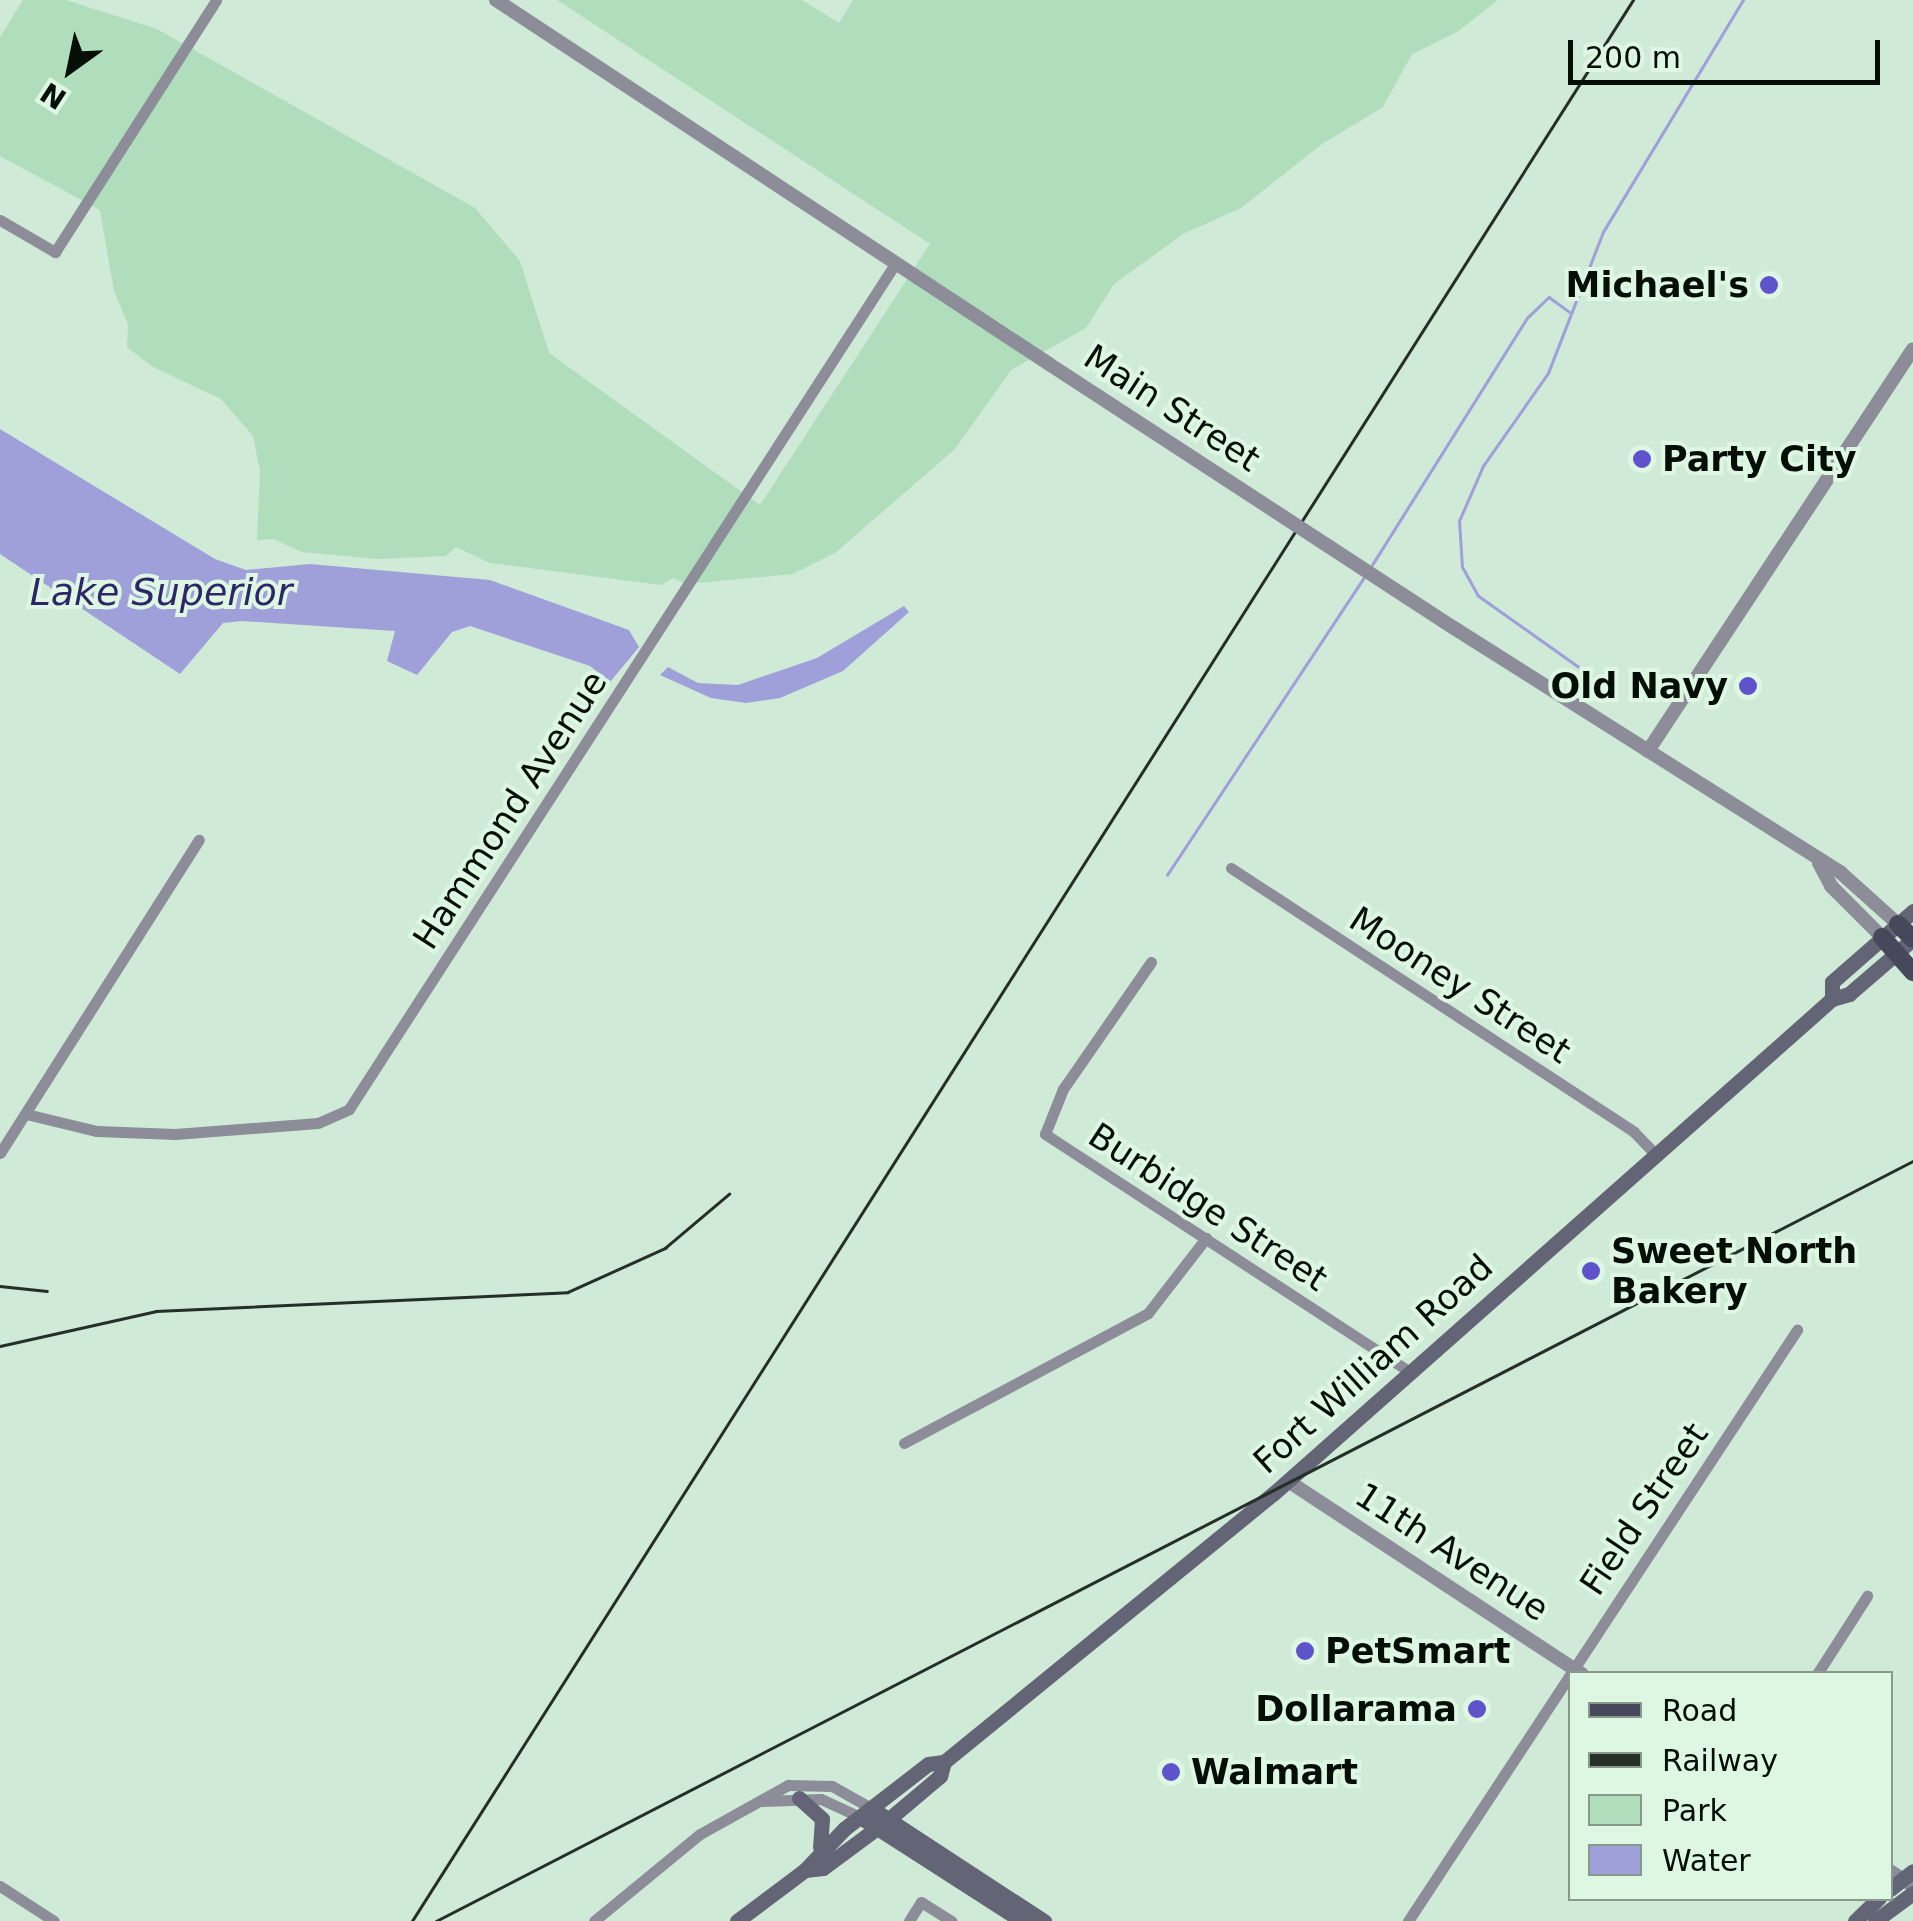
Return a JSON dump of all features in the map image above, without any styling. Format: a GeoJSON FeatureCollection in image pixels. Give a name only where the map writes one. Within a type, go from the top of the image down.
{"type":"FeatureCollection","features":[{"type":"Feature","properties":{"kind":"main road","name":"Fort William Road"},"geometry":{"type":"LineString","coordinates":[[1832,999],[1832,982],[1913,910]]}},
{"type":"Feature","properties":{"kind":"main road"},"geometry":{"type":"LineString","coordinates":[[1898,924],[1913,940]]}},
{"type":"Feature","properties":{"kind":"main road"},"geometry":{"type":"LineString","coordinates":[[1882,937],[1913,972]]}},
{"type":"Feature","properties":{"kind":"main road","name":"Fort William Road"},"geometry":{"type":"LineString","coordinates":[[737,1921],[805,1870],[819,1850],[865,1812],[928,1764],[944,1762],[1288,1481],[1654,1153],[1832,999],[1849,994],[1913,940]]}},
{"type":"Feature","properties":{"kind":"main road","name":"Fort William Road"},"geometry":{"type":"LineString","coordinates":[[805,1870],[823,1868],[883,1823],[940,1776],[944,1762]]}},
{"type":"Feature","properties":{"kind":"main road"},"geometry":{"type":"LineString","coordinates":[[800,1798],[822,1819],[819,1850]]}},
{"type":"Feature","properties":{"kind":"main road"},"geometry":{"type":"LineString","coordinates":[[865,1812],[1044,1921]]}},
{"type":"Feature","properties":{"kind":"main road"},"geometry":{"type":"LineString","coordinates":[[883,1823],[1022,1921]]}},
{"type":"Feature","properties":{"kind":"main road"},"geometry":{"type":"LineString","coordinates":[[1855,1921],[1876,1901]]}},
{"type":"Feature","properties":{"kind":"street"},"geometry":{"type":"LineString","coordinates":[[0,220],[56,252],[216,0]]}},
{"type":"Feature","properties":{"kind":"street","name":"Main Street"},"geometry":{"type":"LineString","coordinates":[[496,0],[1454,628],[1818,862],[1840,872],[1898,924]]}},
{"type":"Feature","properties":{"kind":"street","name":"Hammond Avenue"},"geometry":{"type":"LineString","coordinates":[[26,1114],[97,1131],[175,1134],[318,1123],[349,1109],[895,264]]}},
{"type":"Feature","properties":{"kind":"street"},"geometry":{"type":"LineString","coordinates":[[1648,751],[1913,349]]}},
{"type":"Feature","properties":{"kind":"street"},"geometry":{"type":"LineString","coordinates":[[0,1153],[199,840]]}},
{"type":"Feature","properties":{"kind":"street","name":"Main Street"},"geometry":{"type":"LineString","coordinates":[[1818,862],[1831,886],[1882,937]]}},
{"type":"Feature","properties":{"kind":"street","name":"Mooney Street"},"geometry":{"type":"LineString","coordinates":[[1231,868],[1634,1132],[1654,1153]]}},
{"type":"Feature","properties":{"kind":"street","name":"Burbidge Street"},"geometry":{"type":"LineString","coordinates":[[1150,962],[1062,1088],[1045,1134],[1409,1371]]}},
{"type":"Feature","properties":{"kind":"street"},"geometry":{"type":"LineString","coordinates":[[904,1443],[1123,1330],[1160,1302],[1206,1238]]}},
{"type":"Feature","properties":{"kind":"street","name":"Field Street"},"geometry":{"type":"LineString","coordinates":[[1576,1670],[1797,1330]]}},
{"type":"Feature","properties":{"kind":"street","name":"11th Avenue"},"geometry":{"type":"LineString","coordinates":[[1288,1481],[1576,1670]]}},
{"type":"Feature","properties":{"kind":"street"},"geometry":{"type":"LineString","coordinates":[[1820,1671],[1867,1596]]}},
{"type":"Feature","properties":{"kind":"street","name":"Field Street"},"geometry":{"type":"LineString","coordinates":[[1408,1921],[1568,1682]]}},
{"type":"Feature","properties":{"kind":"street"},"geometry":{"type":"LineString","coordinates":[[594,1921],[700,1834],[788,1785],[832,1786],[865,1812]]}},
{"type":"Feature","properties":{"kind":"street"},"geometry":{"type":"LineString","coordinates":[[758,1802],[800,1798],[865,1812]]}},
{"type":"Feature","properties":{"kind":"street"},"geometry":{"type":"LineString","coordinates":[[0,1886],[54,1921]]}},
{"type":"Feature","properties":{"kind":"street"},"geometry":{"type":"LineString","coordinates":[[909,1921],[921,1902],[952,1921]]}},
{"type":"Feature","properties":{"kind":"green space"},"geometry":{"type":"Polygon","coordinates":[[[23,0],[66,0],[157,29],[475,208],[520,261],[549,353],[760,505],[930,244],[557,0],[802,0],[839,23],[853,0],[1498,0],[1457,32],[1412,54],[1383,107],[1322,144],[1241,208],[1183,234],[1114,284],[1086,328],[1011,370],[955,449],[835,553],[793,574],[686,584],[673,578],[661,585],[490,563],[456,547],[446,556],[377,559],[302,552],[273,539],[257,540],[260,471],[253,436],[221,399],[153,367],[127,347],[128,324],[114,291],[100,210],[0,156],[0,37],[23,0]]]}},
{"type":"Feature","properties":{"kind":"water","name":"Lake Superior"},"geometry":{"type":"Polygon","coordinates":[[[0,429],[215,559],[246,570],[310,564],[490,580],[629,630],[639,647],[610,682],[590,666],[470,626],[452,632],[417,675],[387,661],[395,631],[242,621],[223,623],[180,674],[0,554],[0,429]]]}},
{"type":"Feature","properties":{"kind":"water"},"geometry":{"type":"Polygon","coordinates":[[[904,606],[909,612],[843,671],[780,698],[746,703],[711,698],[660,675],[668,667],[698,683],[738,685],[817,658],[904,606]]]}},
{"type":"Feature","properties":{"kind":"waterway"},"geometry":{"type":"LineString","coordinates":[[1592,677],[1478,596],[1462,567],[1459,521],[1483,466],[1548,373],[1603,232],[1743,0]]}},
{"type":"Feature","properties":{"kind":"waterway"},"geometry":{"type":"LineString","coordinates":[[1372,565],[1527,318],[1549,297],[1571,313]]}},
{"type":"Feature","properties":{"kind":"waterway"},"geometry":{"type":"LineString","coordinates":[[1167,875],[1365,576]]}},
{"type":"Feature","properties":{"kind":"railway"},"geometry":{"type":"LineString","coordinates":[[412,1921],[1633,0]]}},
{"type":"Feature","properties":{"kind":"railway"},"geometry":{"type":"LineString","coordinates":[[436,1921],[1913,1161]]}},
{"type":"Feature","properties":{"kind":"railway"},"geometry":{"type":"LineString","coordinates":[[0,1346],[156,1311],[568,1292],[665,1248],[729,1194]]}},
{"type":"Feature","properties":{"kind":"railway"},"geometry":{"type":"LineString","coordinates":[[0,1286],[47,1291]]}},
{"type":"Feature","properties":{"kind":"place","name":"Michael's"},"geometry":{"type":"Point","coordinates":[1769,285]}},
{"type":"Feature","properties":{"kind":"place","name":"Party City"},"geometry":{"type":"Point","coordinates":[1642,459]}},
{"type":"Feature","properties":{"kind":"place","name":"Old Navy"},"geometry":{"type":"Point","coordinates":[1748,686]}},
{"type":"Feature","properties":{"kind":"place","name":"Sweet North Bakery"},"geometry":{"type":"Point","coordinates":[1591,1271]}},
{"type":"Feature","properties":{"kind":"place","name":"PetSmart"},"geometry":{"type":"Point","coordinates":[1305,1651]}},
{"type":"Feature","properties":{"kind":"place","name":"Dollarama"},"geometry":{"type":"Point","coordinates":[1477,1709]}},
{"type":"Feature","properties":{"kind":"place","name":"Walmart"},"geometry":{"type":"Point","coordinates":[1171,1772]}}]}
